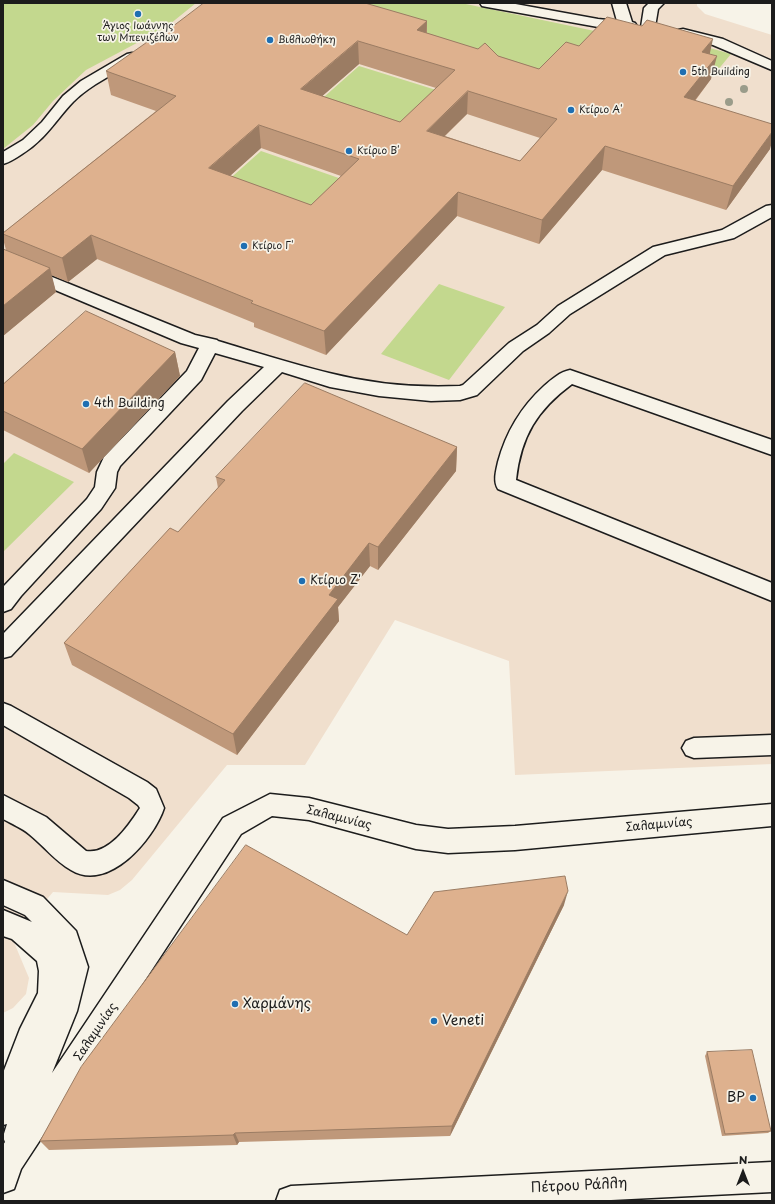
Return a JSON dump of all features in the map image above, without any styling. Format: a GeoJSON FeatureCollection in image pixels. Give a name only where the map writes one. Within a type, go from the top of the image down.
{"type":"FeatureCollection","features":[{"type":"Feature","properties":{"kind":"street"},"geometry":{"type":"LineString","coordinates":[[487,3],[703,37],[772,66]]}},
{"type":"Feature","properties":{"kind":"street"},"geometry":{"type":"LineString","coordinates":[[619,3],[626,26]]}},
{"type":"Feature","properties":{"kind":"street"},"geometry":{"type":"LineString","coordinates":[[657,3],[651,8],[659,29]]}},
{"type":"Feature","properties":{"kind":"street"},"geometry":{"type":"LineString","coordinates":[[3,159],[29,143],[47,125],[68,99],[86,84],[142,51]]}},
{"type":"Feature","properties":{"kind":"street"},"geometry":{"type":"LineString","coordinates":[[3,262],[188,338],[330,380],[380,389],[430,394],[460,393],[470,390],[516,347],[543,329],[564,310],[659,251],[728,234],[772,210]]}},
{"type":"Feature","properties":{"kind":"street"},"geometry":{"type":"LineString","coordinates":[[3,252],[195,331],[210,344]]}},
{"type":"Feature","properties":{"kind":"street"},"geometry":{"type":"LineString","coordinates":[[3,604],[14,590],[94,504],[105,488],[107,472],[111,462],[194,375],[210,344]]}},
{"type":"Feature","properties":{"kind":"street"},"geometry":{"type":"LineString","coordinates":[[3,649],[235,406],[278,365]]}},
{"type":"Feature","properties":{"kind":"street"},"geometry":{"type":"LineString","coordinates":[[772,448],[570,376],[553,387],[539,400],[527,415],[517,432],[511,448],[506,466],[505,484],[772,592]]}},
{"type":"Feature","properties":{"kind":"street"},"geometry":{"type":"LineString","coordinates":[[3,714],[138,790],[147,797],[152,808],[133,837],[119,853],[111,858],[85,864],[80,862],[37,825],[3,806]]}},
{"type":"Feature","properties":{"kind":"street"},"geometry":{"type":"LineString","coordinates":[[694,748],[772,745]]}},
{"type":"Feature","properties":{"kind":"street","name":"Σαλαμινίας"},"geometry":{"type":"LineString","coordinates":[[7,1169],[232,826],[270,806],[309,809],[416,837],[448,841],[515,838],[772,815]]}},
{"type":"Feature","properties":{"kind":"street"},"geometry":{"type":"LineString","coordinates":[[3,892],[34,906],[67,940],[75,967],[63,1011],[36,1076],[7,1169]]}},
{"type":"Feature","properties":{"kind":"street"},"geometry":{"type":"LineString","coordinates":[[3,923],[21,930],[48,953],[54,970],[52,995],[30,1039],[3,1112]]}},
{"type":"Feature","properties":{"kind":"street"},"geometry":{"type":"LineString","coordinates":[[3,1126],[7,1169]]}},
{"type":"Feature","properties":{"kind":"street","name":"Πέτρου Ράλλη"},"geometry":{"type":"LineString","coordinates":[[291,1201],[772,1177]]}},
{"type":"Feature","properties":{"kind":"shaded area"},"geometry":{"type":"Polygon","coordinates":[[[3,3],[697,3],[697,6],[705,14],[772,35],[772,764],[515,775],[509,661],[395,620],[305,765],[227,765],[132,880],[120,890],[108,895],[53,892],[13,940],[29,978],[26,994],[13,1008],[3,1013],[3,3]]]}},
{"type":"Feature","properties":{"kind":"green space"},"geometry":{"type":"Polygon","coordinates":[[[3,3],[196,3],[165,28],[86,70],[53,101],[33,125],[3,149],[3,3]]]}},
{"type":"Feature","properties":{"kind":"green space"},"geometry":{"type":"Polygon","coordinates":[[[317,3],[461,3],[609,34],[710,48],[731,54],[712,77],[702,74],[544,77],[317,3]]]}},
{"type":"Feature","properties":{"kind":"green space"},"geometry":{"type":"Polygon","coordinates":[[[359,66],[449,94],[399,143],[307,112],[359,66]]]}},
{"type":"Feature","properties":{"kind":"green space"},"geometry":{"type":"Polygon","coordinates":[[[261,151],[356,184],[311,227],[216,191],[261,151]]]}},
{"type":"Feature","properties":{"kind":"green space"},"geometry":{"type":"Polygon","coordinates":[[[439,284],[505,307],[449,380],[381,354],[439,284]]]}},
{"type":"Feature","properties":{"kind":"green space"},"geometry":{"type":"Polygon","coordinates":[[[14,453],[74,482],[3,552],[3,464],[14,453]]]}},
{"type":"Feature","properties":{"kind":"building"},"geometry":{"type":"Polygon","coordinates":[[[204,3],[365,3],[427,21],[417,30],[478,49],[485,43],[498,56],[539,69],[566,42],[579,46],[607,17],[642,26],[647,20],[713,39],[702,52],[717,56],[684,97],[772,124],[772,132],[733,186],[605,146],[542,220],[458,192],[324,331],[251,303],[253,301],[91,235],[62,258],[3,234],[176,96],[106,71],[150,40],[153,41],[204,3]],[[358,41],[301,89],[400,122],[455,70],[358,41]],[[468,91],[427,131],[520,161],[557,119],[468,91]],[[259,125],[209,168],[311,205],[359,159],[259,125]]]}},
{"type":"Feature","properties":{"kind":"building"},"geometry":{"type":"Polygon","coordinates":[[[3,249],[50,268],[3,306],[3,249]]]}},
{"type":"Feature","properties":{"kind":"building","name":"4th Building"},"geometry":{"type":"Polygon","coordinates":[[[86,311],[175,352],[82,449],[3,411],[3,382],[4,383],[86,311]]]}},
{"type":"Feature","properties":{"kind":"building","name":"Κτίριο Ζ'"},"geometry":{"type":"Polygon","coordinates":[[[305,383],[457,447],[378,547],[369,543],[329,595],[338,599],[233,734],[64,643],[170,528],[178,532],[225,480],[216,477],[305,383]]]}},
{"type":"Feature","properties":{"kind":"building"},"geometry":{"type":"Polygon","coordinates":[[[246,845],[407,935],[434,892],[565,876],[568,891],[452,1126],[40,1141],[81,1067],[246,845]]]}},
{"type":"Feature","properties":{"kind":"building"},"geometry":{"type":"Polygon","coordinates":[[[752,1050],[771,1131],[725,1134],[707,1052],[752,1050]]]}},
{"type":"Feature","properties":{"kind":"place","name":"Άγιος Ιωάννης των Μπενιζέλων"},"geometry":{"type":"Point","coordinates":[138,14]}},
{"type":"Feature","properties":{"kind":"place","name":"Βιβλιοθήκη"},"geometry":{"type":"Point","coordinates":[270,40]}},
{"type":"Feature","properties":{"kind":"place","name":"5th Building"},"geometry":{"type":"Point","coordinates":[683,72]}},
{"type":"Feature","properties":{"kind":"place","name":"Κτίριο Α'"},"geometry":{"type":"Point","coordinates":[571,110]}},
{"type":"Feature","properties":{"kind":"place","name":"Κτίριο Β'"},"geometry":{"type":"Point","coordinates":[349,151]}},
{"type":"Feature","properties":{"kind":"place","name":"Κτίριο Γ'"},"geometry":{"type":"Point","coordinates":[244,246]}},
{"type":"Feature","properties":{"kind":"place","name":"4th Building"},"geometry":{"type":"Point","coordinates":[86,404]}},
{"type":"Feature","properties":{"kind":"place","name":"Κτίριο Ζ'"},"geometry":{"type":"Point","coordinates":[302,581]}},
{"type":"Feature","properties":{"kind":"place","name":"Χαρμάνης"},"geometry":{"type":"Point","coordinates":[235,1004]}},
{"type":"Feature","properties":{"kind":"place","name":"Veneti"},"geometry":{"type":"Point","coordinates":[434,1021]}},
{"type":"Feature","properties":{"kind":"place","name":"BP"},"geometry":{"type":"Point","coordinates":[753,1098]}}]}
